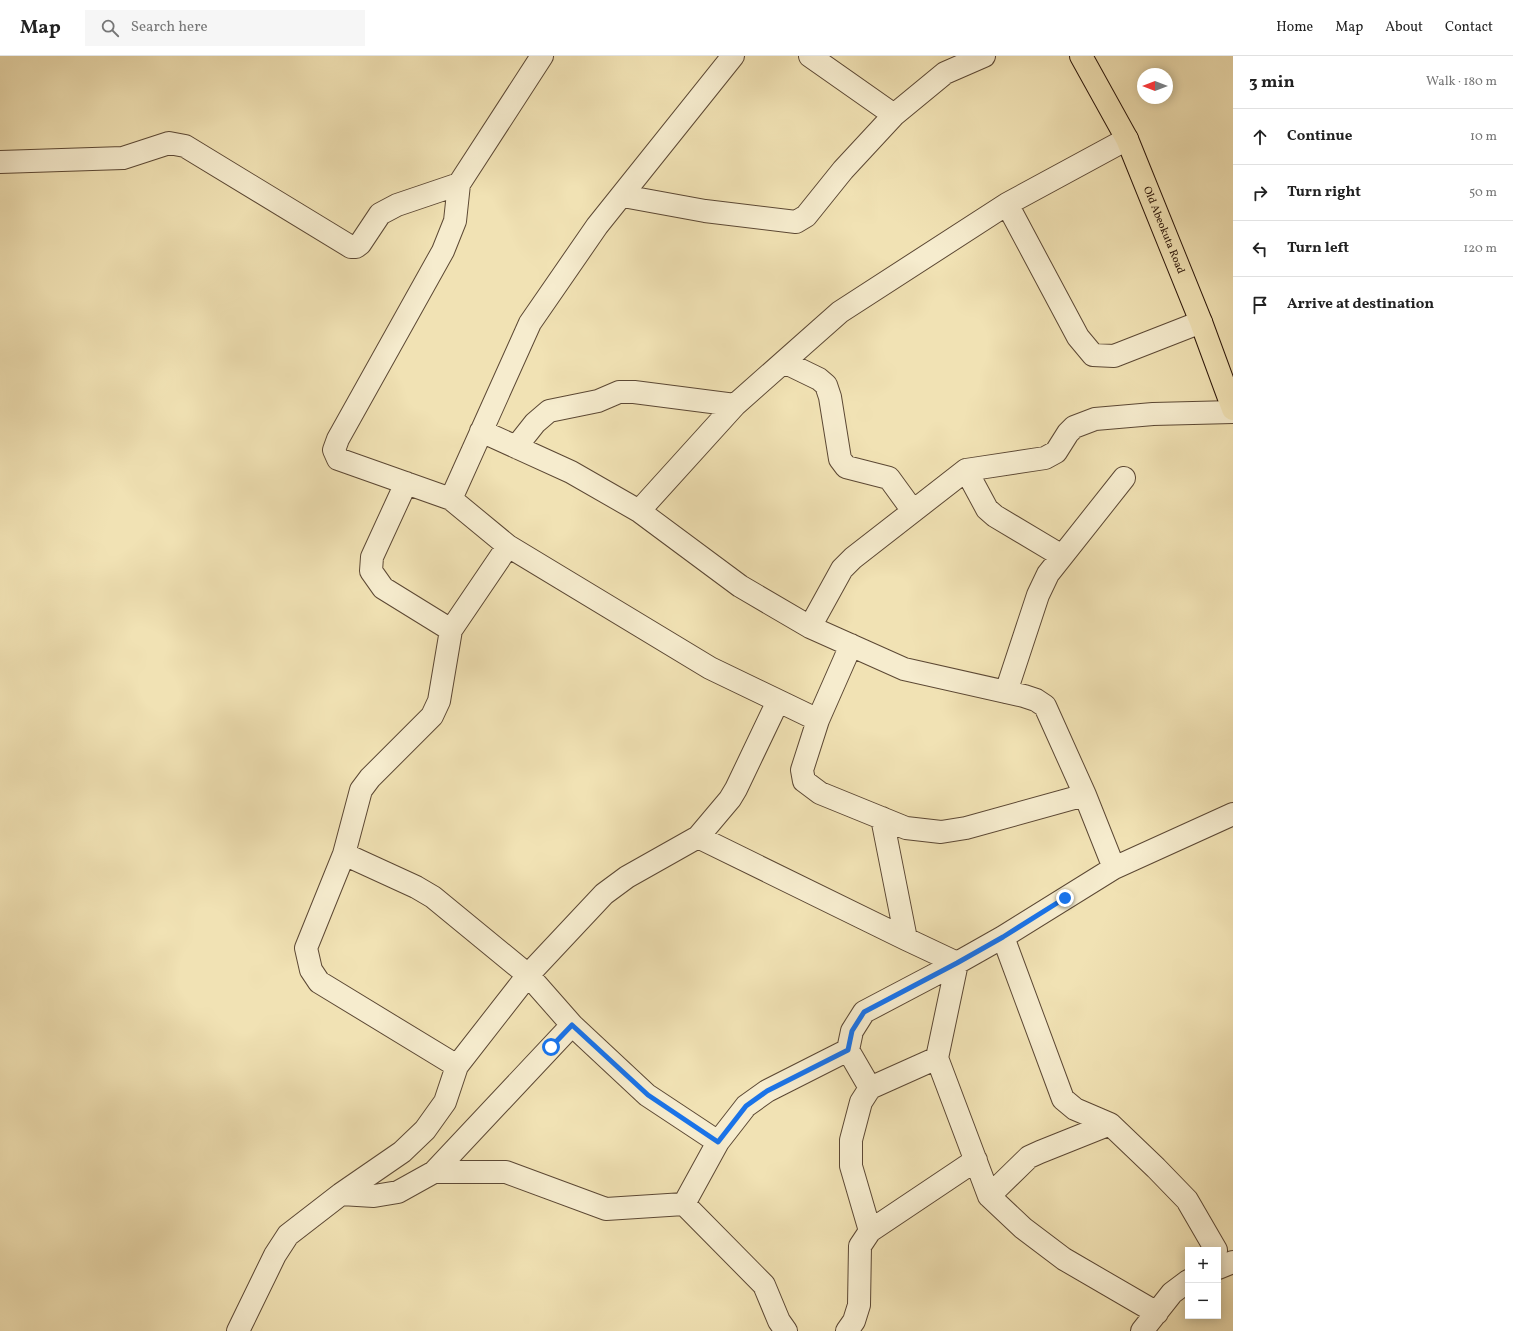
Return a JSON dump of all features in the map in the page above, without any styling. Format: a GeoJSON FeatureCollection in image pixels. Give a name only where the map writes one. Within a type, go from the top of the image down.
{"type":"FeatureCollection","features":[{"type":"Feature","properties":{"kind":"highway","name":"Old Abeokuta Road"},"geometry":{"type":"LineString","coordinates":[[1081,56],[1128,139],[1201,322],[1233,410]]}},
{"type":"Feature","properties":{"kind":"street"},"geometry":{"type":"LineString","coordinates":[[542,56],[458,184],[454,221],[443,251],[338,439],[334,450],[338,459],[450,499],[508,546],[710,668],[818,720]]}},
{"type":"Feature","properties":{"kind":"street"},"geometry":{"type":"LineString","coordinates":[[450,499],[530,323],[598,226],[733,56]]}},
{"type":"Feature","properties":{"kind":"street"},"geometry":{"type":"LineString","coordinates":[[810,56],[894,115]]}},
{"type":"Feature","properties":{"kind":"street"},"geometry":{"type":"LineString","coordinates":[[623,196],[705,211],[796,222],[806,216],[843,170],[894,115],[945,73],[984,56]]}},
{"type":"Feature","properties":{"kind":"street"},"geometry":{"type":"LineString","coordinates":[[640,511],[735,405],[840,312],[1007,204],[1128,139]]}},
{"type":"Feature","properties":{"kind":"street"},"geometry":{"type":"LineString","coordinates":[[5,158],[123,158],[169,143],[185,146],[351,247],[356,247],[360,244],[380,214],[397,205],[458,184]]}},
{"type":"Feature","properties":{"kind":"street"},"geometry":{"type":"LineString","coordinates":[[1007,204],[1078,337],[1093,355],[1114,356],[1201,322]]}},
{"type":"Feature","properties":{"kind":"street"},"geometry":{"type":"LineString","coordinates":[[784,362],[819,379],[826,385],[830,397],[840,459],[846,467],[889,478],[913,511]]}},
{"type":"Feature","properties":{"kind":"street"},"geometry":{"type":"LineString","coordinates":[[516,447],[535,423],[549,411],[598,401],[620,392],[634,392],[735,405]]}},
{"type":"Feature","properties":{"kind":"street"},"geometry":{"type":"LineString","coordinates":[[810,627],[842,569],[853,558],[966,470],[1045,458],[1056,452],[1068,433],[1074,427],[1095,419],[1233,410]]}},
{"type":"Feature","properties":{"kind":"street"},"geometry":{"type":"LineString","coordinates":[[481,431],[571,472],[640,511],[740,586],[810,627],[904,669],[1006,692],[1036,700],[1045,706],[1085,795],[1114,868]]}},
{"type":"Feature","properties":{"kind":"street"},"geometry":{"type":"LineString","coordinates":[[966,470],[987,508],[995,516],[1062,556]]}},
{"type":"Feature","properties":{"kind":"street"},"geometry":{"type":"LineString","coordinates":[[1006,692],[1038,595],[1048,574],[1124,478]]}},
{"type":"Feature","properties":{"kind":"street"},"geometry":{"type":"LineString","coordinates":[[406,483],[372,557],[371,571],[383,588],[450,630]]}},
{"type":"Feature","properties":{"kind":"street"},"geometry":{"type":"LineString","coordinates":[[457,1066],[319,982],[311,970],[306,948],[344,854],[361,790],[370,778],[432,716],[439,701],[450,630],[508,546]]}},
{"type":"Feature","properties":{"kind":"street"},"geometry":{"type":"LineString","coordinates":[[851,645],[818,720],[802,770],[804,781],[820,794],[906,828],[941,832],[966,828],[1085,795]]}},
{"type":"Feature","properties":{"kind":"street"},"geometry":{"type":"LineString","coordinates":[[238,1331],[275,1256],[288,1235],[341,1194],[402,1152],[425,1130],[444,1102],[457,1066],[528,975],[604,894],[628,877],[698,837],[736,790],[778,701]]}},
{"type":"Feature","properties":{"kind":"street"},"geometry":{"type":"LineString","coordinates":[[870,1088],[848,1050],[852,1031],[864,1012],[1003,937],[1114,868],[1233,814]]}},
{"type":"Feature","properties":{"kind":"street"},"geometry":{"type":"LineString","coordinates":[[882,818],[906,939]]}},
{"type":"Feature","properties":{"kind":"street"},"geometry":{"type":"LineString","coordinates":[[698,837],[957,963]]}},
{"type":"Feature","properties":{"kind":"street"},"geometry":{"type":"LineString","coordinates":[[344,854],[416,887],[433,897],[528,975],[572,1025],[648,1095],[718,1142]]}},
{"type":"Feature","properties":{"kind":"street"},"geometry":{"type":"LineString","coordinates":[[1003,937],[1063,1099],[1075,1109],[1110,1124],[1156,1168],[1187,1200],[1222,1260]]}},
{"type":"Feature","properties":{"kind":"street"},"geometry":{"type":"LineString","coordinates":[[957,963],[936,1058],[989,1196],[1023,1228],[1064,1259],[1157,1313]]}},
{"type":"Feature","properties":{"kind":"street"},"geometry":{"type":"LineString","coordinates":[[341,1194],[374,1196],[398,1192],[434,1172],[572,1025]]}},
{"type":"Feature","properties":{"kind":"street"},"geometry":{"type":"LineString","coordinates":[[684,1204],[718,1142],[746,1106],[767,1091],[848,1050]]}},
{"type":"Feature","properties":{"kind":"street"},"geometry":{"type":"LineString","coordinates":[[870,1231],[851,1166],[851,1140],[861,1102],[870,1088],[936,1058]]}},
{"type":"Feature","properties":{"kind":"street"},"geometry":{"type":"LineString","coordinates":[[989,1196],[1029,1157],[1110,1124]]}},
{"type":"Feature","properties":{"kind":"street"},"geometry":{"type":"LineString","coordinates":[[847,1331],[854,1321],[859,1305],[860,1246],[870,1231],[976,1160]]}},
{"type":"Feature","properties":{"kind":"street"},"geometry":{"type":"LineString","coordinates":[[434,1172],[506,1172],[606,1209],[684,1204],[764,1285],[779,1321],[786,1331]]}},
{"type":"Feature","properties":{"kind":"street"},"geometry":{"type":"LineString","coordinates":[[1142,1331],[1172,1293],[1187,1283]]}},
{"type":"Feature","properties":{"kind":"route"},"geometry":{"type":"LineString","coordinates":[[551,1047],[572,1025],[648,1095],[718,1142],[746,1106],[767,1091],[848,1050],[852,1031],[864,1012],[1003,937],[1065,898]]}}]}
